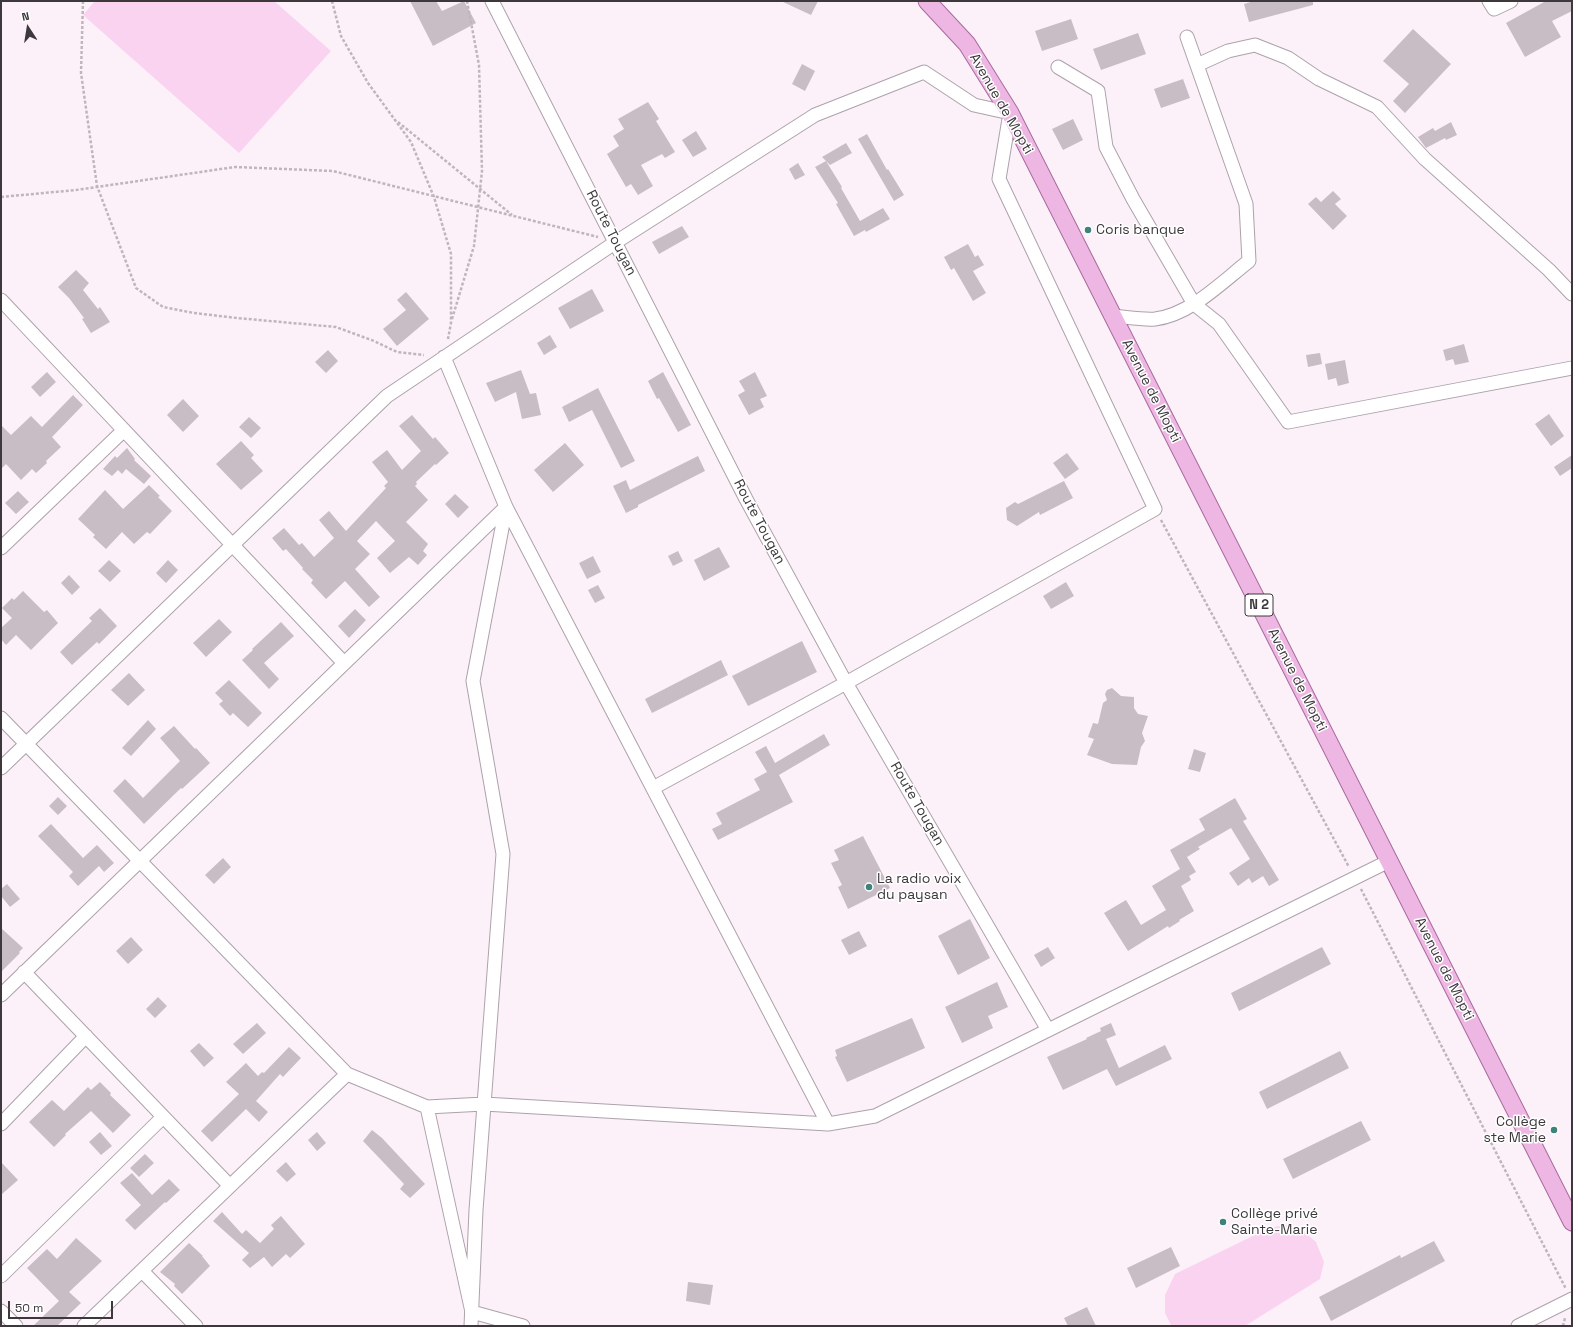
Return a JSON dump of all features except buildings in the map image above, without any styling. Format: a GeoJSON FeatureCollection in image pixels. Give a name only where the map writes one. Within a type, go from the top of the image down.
{"type":"FeatureCollection","features":[{"type":"Feature","properties":{"kind":"main road","name":"Avenue de Mopti"},"geometry":{"type":"LineString","coordinates":[[927,1],[966,44],[1010,113],[1572,1222]]}},
{"type":"Feature","properties":{"kind":"street","name":"Route Tougan"},"geometry":{"type":"LineString","coordinates":[[492,1],[746,500],[846,683],[1048,1030]]}},
{"type":"Feature","properties":{"kind":"street"},"geometry":{"type":"LineString","coordinates":[[1489,1],[1494,9],[1511,1]]}},
{"type":"Feature","properties":{"kind":"street"},"geometry":{"type":"LineString","coordinates":[[1112,316],[1155,319],[1174,315],[1194,304],[1249,261],[1246,204],[1187,37]]}},
{"type":"Feature","properties":{"kind":"street"},"geometry":{"type":"LineString","coordinates":[[1196,65],[1228,50],[1256,45],[1288,58],[1319,79],[1377,107],[1424,159],[1549,270],[1572,294]]}},
{"type":"Feature","properties":{"kind":"street"},"geometry":{"type":"LineString","coordinates":[[1058,67],[1098,91],[1106,147],[1133,199],[1194,304],[1218,324],[1288,422],[1572,368]]}},
{"type":"Feature","properties":{"kind":"street"},"geometry":{"type":"LineString","coordinates":[[1,768],[387,396],[616,242],[815,115],[924,72],[974,106],[1010,113],[999,180],[1155,509],[846,683],[653,788]]}},
{"type":"Feature","properties":{"kind":"street"},"geometry":{"type":"LineString","coordinates":[[1,300],[344,663]]}},
{"type":"Feature","properties":{"kind":"street"},"geometry":{"type":"LineString","coordinates":[[444,357],[506,507],[828,1124]]}},
{"type":"Feature","properties":{"kind":"street"},"geometry":{"type":"LineString","coordinates":[[1,548],[124,430]]}},
{"type":"Feature","properties":{"kind":"street"},"geometry":{"type":"LineString","coordinates":[[1,995],[506,507]]}},
{"type":"Feature","properties":{"kind":"street"},"geometry":{"type":"LineString","coordinates":[[471,1326],[476,1210],[503,854],[473,681],[506,507]]}},
{"type":"Feature","properties":{"kind":"street"},"geometry":{"type":"LineString","coordinates":[[1,718],[347,1074],[427,1108],[484,1104],[828,1124],[875,1116],[1389,860]]}},
{"type":"Feature","properties":{"kind":"street"},"geometry":{"type":"LineString","coordinates":[[24,972],[230,1186]]}},
{"type":"Feature","properties":{"kind":"street"},"geometry":{"type":"LineString","coordinates":[[1,1124],[86,1036]]}},
{"type":"Feature","properties":{"kind":"street"},"geometry":{"type":"LineString","coordinates":[[84,1326],[347,1074]]}},
{"type":"Feature","properties":{"kind":"street"},"geometry":{"type":"LineString","coordinates":[[427,1108],[472,1312]]}},
{"type":"Feature","properties":{"kind":"street"},"geometry":{"type":"LineString","coordinates":[[1,1276],[163,1117]]}},
{"type":"Feature","properties":{"kind":"street"},"geometry":{"type":"LineString","coordinates":[[142,1271],[196,1326]]}},
{"type":"Feature","properties":{"kind":"street"},"geometry":{"type":"LineString","coordinates":[[1518,1326],[1572,1299]]}},
{"type":"Feature","properties":{"kind":"street"},"geometry":{"type":"LineString","coordinates":[[1,1311],[16,1326]]}},
{"type":"Feature","properties":{"kind":"street"},"geometry":{"type":"LineString","coordinates":[[472,1312],[523,1326]]}},
{"type":"Feature","properties":{"kind":"path"},"geometry":{"type":"LineString","coordinates":[[83,1],[81,73],[98,186],[136,288],[163,307],[194,313],[237,318],[336,327],[374,341],[397,352],[444,357],[451,324],[474,246],[482,172],[479,65],[467,1]]}},
{"type":"Feature","properties":{"kind":"path"},"geometry":{"type":"LineString","coordinates":[[332,1],[341,36],[368,83],[411,142],[434,197],[451,254],[451,324]]}},
{"type":"Feature","properties":{"kind":"path"},"geometry":{"type":"LineString","coordinates":[[394,119],[514,217]]}},
{"type":"Feature","properties":{"kind":"path"},"geometry":{"type":"LineString","coordinates":[[1,197],[98,186],[235,167],[333,171],[616,242]]}},
{"type":"Feature","properties":{"kind":"path"},"geometry":{"type":"LineString","coordinates":[[1155,509],[1355,877],[1572,1299],[1563,1326]]}},
{"type":"Feature","properties":{"kind":"shaded area"},"geometry":{"type":"Polygon","coordinates":[[[95,1],[274,1],[331,51],[239,153],[83,15],[95,1]]]}},
{"type":"Feature","properties":{"kind":"shaded area"},"geometry":{"type":"Polygon","coordinates":[[[1286,1225],[1303,1231],[1316,1242],[1324,1262],[1320,1279],[1245,1326],[1171,1325],[1165,1313],[1165,1295],[1175,1274],[1269,1228],[1286,1225]]]}},
{"type":"Feature","properties":{"kind":"place","name":"Coris banque"},"geometry":{"type":"Point","coordinates":[1088,230]}},
{"type":"Feature","properties":{"kind":"place","name":"La radio voix du paysan"},"geometry":{"type":"Point","coordinates":[869,887]}},
{"type":"Feature","properties":{"kind":"place","name":"Collège ste Marie"},"geometry":{"type":"Point","coordinates":[1554,1130]}},
{"type":"Feature","properties":{"kind":"place","name":"Collège privé Sainte-Marie"},"geometry":{"type":"Point","coordinates":[1223,1222]}}]}
